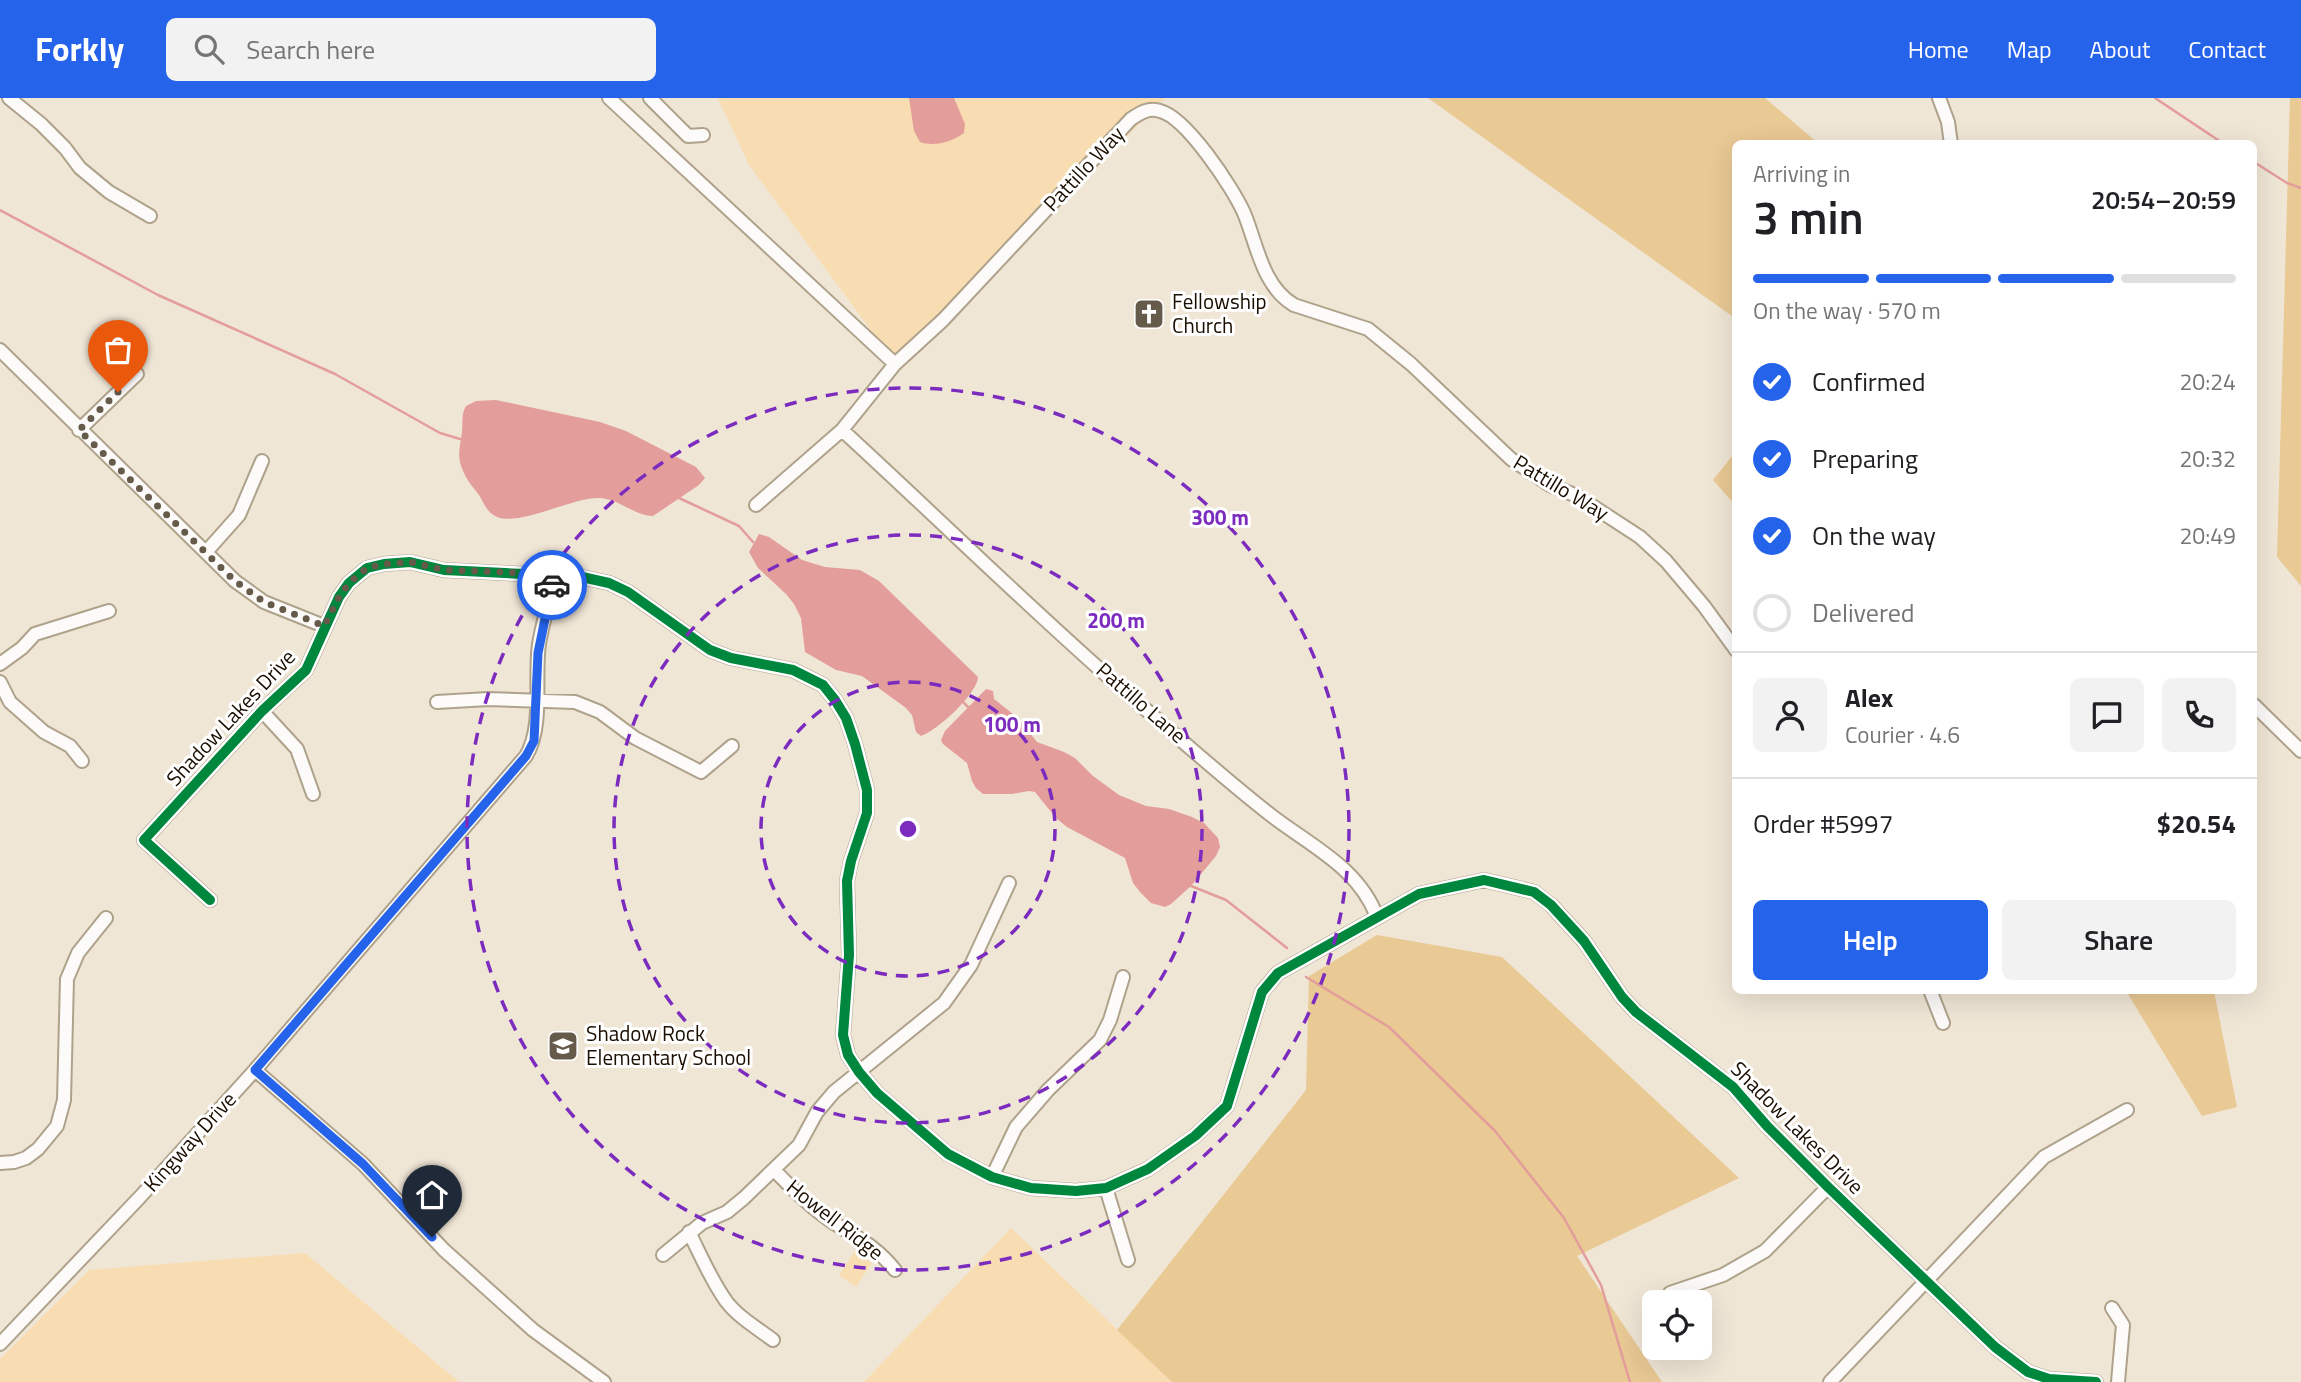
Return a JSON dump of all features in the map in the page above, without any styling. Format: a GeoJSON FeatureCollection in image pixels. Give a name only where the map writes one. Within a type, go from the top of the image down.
{"type":"FeatureCollection","features":[{"type":"Feature","properties":{"kind":"street"},"geometry":{"type":"LineString","coordinates":[[9,98],[41,124],[80,168],[108,192],[150,216]]}},
{"type":"Feature","properties":{"kind":"street"},"geometry":{"type":"LineString","coordinates":[[609,98],[895,364],[842,430],[755,505]]}},
{"type":"Feature","properties":{"kind":"street"},"geometry":{"type":"LineString","coordinates":[[650,98],[688,136],[703,135]]}},
{"type":"Feature","properties":{"kind":"street"},"geometry":{"type":"LineString","coordinates":[[1938,98],[1948,122],[1950,140]]}},
{"type":"Feature","properties":{"kind":"street","name":"Pattillo Way"},"geometry":{"type":"LineString","coordinates":[[895,364],[943,320],[1130,119],[1142,111],[1163,111],[1193,136],[1222,175],[1244,213],[1261,261],[1283,299],[1368,329],[1410,364],[1511,459],[1550,485],[1577,496],[1640,537],[1674,570],[1732,644]]}},
{"type":"Feature","properties":{"kind":"street"},"geometry":{"type":"LineString","coordinates":[[0,349],[79,430],[235,581],[264,602],[324,626]]}},
{"type":"Feature","properties":{"kind":"street"},"geometry":{"type":"LineString","coordinates":[[79,430],[137,374]]}},
{"type":"Feature","properties":{"kind":"street","name":"Pattillo Lane"},"geometry":{"type":"LineString","coordinates":[[842,430],[1129,695],[1271,815],[1329,856],[1354,878],[1371,901],[1377,917]]}},
{"type":"Feature","properties":{"kind":"street"},"geometry":{"type":"LineString","coordinates":[[206,552],[239,514],[262,461]]}},
{"type":"Feature","properties":{"kind":"street","name":"Shadow Lakes Drive"},"geometry":{"type":"LineString","coordinates":[[210,900],[144,840],[262,712],[306,670],[339,597],[349,583],[367,568],[410,562],[444,570],[553,574],[609,583],[650,605],[710,650],[731,658],[793,670],[823,685],[846,718],[867,790],[867,813],[851,861],[846,899],[849,914],[849,954],[843,1035],[848,1055],[877,1093],[948,1154],[992,1177],[1031,1188],[1076,1191],[1106,1188],[1148,1169],[1195,1136],[1227,1106],[1262,992],[1278,973],[1419,894],[1484,880],[1534,892],[1551,905],[1584,941],[1622,997],[1636,1012],[1733,1087],[1767,1126],[1828,1187],[2026,1377],[2096,1382]]}},
{"type":"Feature","properties":{"kind":"street","name":"Kingway Drive"},"geometry":{"type":"LineString","coordinates":[[0,1344],[141,1197],[255,1070],[526,756],[534,741],[540,642],[553,574]]}},
{"type":"Feature","properties":{"kind":"street"},"geometry":{"type":"LineString","coordinates":[[0,664],[22,648],[35,634],[109,611]]}},
{"type":"Feature","properties":{"kind":"street"},"geometry":{"type":"LineString","coordinates":[[0,682],[10,702],[44,732],[70,746],[82,761]]}},
{"type":"Feature","properties":{"kind":"street"},"geometry":{"type":"LineString","coordinates":[[437,702],[575,702],[593,708],[635,738],[702,772],[732,746]]}},
{"type":"Feature","properties":{"kind":"street"},"geometry":{"type":"LineString","coordinates":[[2257,708],[2301,751]]}},
{"type":"Feature","properties":{"kind":"street"},"geometry":{"type":"LineString","coordinates":[[262,712],[297,749],[313,794]]}},
{"type":"Feature","properties":{"kind":"street"},"geometry":{"type":"LineString","coordinates":[[663,1255],[702,1223],[726,1212],[774,1170],[799,1145],[817,1112],[834,1091],[944,1003],[971,965],[1009,883]]}},
{"type":"Feature","properties":{"kind":"street"},"geometry":{"type":"LineString","coordinates":[[0,1163],[26,1158],[38,1149],[57,1126],[64,1100],[67,979],[78,953],[106,918]]}},
{"type":"Feature","properties":{"kind":"street"},"geometry":{"type":"LineString","coordinates":[[992,1177],[1016,1127],[1048,1090],[1100,1040],[1110,1020],[1123,977]]}},
{"type":"Feature","properties":{"kind":"street"},"geometry":{"type":"LineString","coordinates":[[1932,994],[1943,1023]]}},
{"type":"Feature","properties":{"kind":"street"},"geometry":{"type":"LineString","coordinates":[[255,1070],[363,1164],[438,1244],[533,1330],[604,1382]]}},
{"type":"Feature","properties":{"kind":"street"},"geometry":{"type":"LineString","coordinates":[[1830,1382],[2044,1157],[2127,1110]]}},
{"type":"Feature","properties":{"kind":"street","name":"Howell Ridge"},"geometry":{"type":"LineString","coordinates":[[774,1170],[829,1220],[880,1252],[895,1270]]}},
{"type":"Feature","properties":{"kind":"street"},"geometry":{"type":"LineString","coordinates":[[1679,1290],[1723,1275],[1765,1251],[1828,1187]]}},
{"type":"Feature","properties":{"kind":"street"},"geometry":{"type":"LineString","coordinates":[[1106,1188],[1128,1260]]}},
{"type":"Feature","properties":{"kind":"street"},"geometry":{"type":"LineString","coordinates":[[690,1233],[709,1273],[727,1302],[773,1340]]}},
{"type":"Feature","properties":{"kind":"street"},"geometry":{"type":"LineString","coordinates":[[2112,1308],[2123,1325],[2118,1382]]}},
{"type":"Feature","properties":{"kind":"shaded area"},"geometry":{"type":"Polygon","coordinates":[[[718,98],[1165,98],[898,367],[749,165],[718,98]]]}},
{"type":"Feature","properties":{"kind":"shaded area"},"geometry":{"type":"Polygon","coordinates":[[[909,98],[954,98],[965,124],[964,133],[943,143],[920,142],[914,131],[909,98]]]}},
{"type":"Feature","properties":{"kind":"shaded area"},"geometry":{"type":"Polygon","coordinates":[[[1428,98],[1765,98],[1814,140],[1732,140],[1732,316],[1428,98]]]}},
{"type":"Feature","properties":{"kind":"shaded area"},"geometry":{"type":"Polygon","coordinates":[[[2290,98],[2301,98],[2301,586],[2277,557],[2290,98]]]}},
{"type":"Feature","properties":{"kind":"shaded area"},"geometry":{"type":"Polygon","coordinates":[[[496,400],[600,422],[626,431],[696,467],[705,478],[699,485],[653,516],[598,498],[573,502],[530,516],[504,519],[495,516],[487,509],[466,476],[459,452],[466,406],[476,401],[496,400]]]}},
{"type":"Feature","properties":{"kind":"shaded area"},"geometry":{"type":"Polygon","coordinates":[[[1732,456],[1732,501],[1713,480],[1732,456]]]}},
{"type":"Feature","properties":{"kind":"shaded area"},"geometry":{"type":"Polygon","coordinates":[[[759,534],[769,537],[802,560],[825,567],[860,570],[879,581],[978,677],[964,702],[946,719],[921,736],[916,732],[912,715],[906,708],[862,676],[836,670],[805,652],[801,618],[794,604],[758,568],[749,552],[759,534]]]}},
{"type":"Feature","properties":{"kind":"shaded area"},"geometry":{"type":"Polygon","coordinates":[[[986,689],[993,691],[994,699],[1018,718],[1037,742],[1075,758],[1093,776],[1119,795],[1146,806],[1169,809],[1204,823],[1218,838],[1220,847],[1216,856],[1191,886],[1165,907],[1151,903],[1133,883],[1125,858],[1067,827],[1035,792],[983,794],[976,788],[967,763],[941,740],[945,731],[986,689]]]}},
{"type":"Feature","properties":{"kind":"shaded area"},"geometry":{"type":"Polygon","coordinates":[[[1377,935],[1502,957],[1739,1178],[1577,1256],[1642,1352],[1642,1360],[1647,1360],[1662,1382],[1172,1382],[1117,1330],[1306,1090],[1309,976],[1377,935]]]}},
{"type":"Feature","properties":{"kind":"shaded area"},"geometry":{"type":"Polygon","coordinates":[[[2128,994],[2215,994],[2237,1107],[2202,1116],[2128,994]]]}},
{"type":"Feature","properties":{"kind":"shaded area"},"geometry":{"type":"Polygon","coordinates":[[[1011,1228],[1172,1382],[864,1382],[1011,1228]]]}},
{"type":"Feature","properties":{"kind":"shaded area"},"geometry":{"type":"Polygon","coordinates":[[[855,1251],[872,1263],[856,1287],[839,1275],[855,1251]]]}},
{"type":"Feature","properties":{"kind":"shaded area"},"geometry":{"type":"Polygon","coordinates":[[[305,1253],[459,1382],[0,1382],[0,1359],[89,1270],[305,1253]]]}},
{"type":"Feature","properties":{"kind":"waterway"},"geometry":{"type":"LineString","coordinates":[[2155,98],[2218,140]]}},
{"type":"Feature","properties":{"kind":"waterway"},"geometry":{"type":"LineString","coordinates":[[2257,164],[2287,183],[2301,188]]}},
{"type":"Feature","properties":{"kind":"waterway"},"geometry":{"type":"LineString","coordinates":[[0,210],[158,295],[335,374],[440,433],[460,439]]}},
{"type":"Feature","properties":{"kind":"waterway"},"geometry":{"type":"LineString","coordinates":[[679,498],[739,526],[753,542]]}},
{"type":"Feature","properties":{"kind":"waterway"},"geometry":{"type":"LineString","coordinates":[[963,702],[968,707]]}},
{"type":"Feature","properties":{"kind":"waterway"},"geometry":{"type":"LineString","coordinates":[[1191,886],[1226,900],[1287,948]]}},
{"type":"Feature","properties":{"kind":"waterway"},"geometry":{"type":"LineString","coordinates":[[1306,977],[1389,1027],[1495,1131],[1564,1218],[1601,1285],[1630,1382]]}},
{"type":"Feature","properties":{"kind":"cycle path"},"geometry":{"type":"LineString","coordinates":[[210,900],[144,840],[262,711],[306,670],[339,597],[349,583],[367,568],[410,562],[444,570],[582,577],[609,583],[628,592],[710,650],[731,658],[793,670],[823,685],[846,718],[867,790],[867,813],[847,881],[849,955],[843,1035],[848,1055],[877,1093],[948,1154],[992,1177],[1031,1188],[1076,1191],[1106,1188],[1148,1169],[1195,1136],[1227,1106],[1262,992],[1278,973],[1419,894],[1484,880],[1534,892],[1551,905],[1584,941],[1622,997],[1636,1012],[1733,1087],[1767,1126],[1828,1187],[1995,1347],[2028,1372],[2049,1379],[2096,1382]]}},
{"type":"Feature","properties":{"kind":"way so far"},"geometry":{"type":"LineString","coordinates":[[118,392],[79,430],[235,581],[264,602],[324,626],[349,583],[367,568],[410,562],[444,570],[553,574],[552,585]]}},
{"type":"Feature","properties":{"kind":"place","name":"Fellowship Church"},"geometry":{"type":"Point","coordinates":[1149,314]}},
{"type":"Feature","properties":{"kind":"place","name":"Shadow Rock Elementary School"},"geometry":{"type":"Point","coordinates":[563,1046]}},
{"type":"Feature","properties":{"kind":"route"},"geometry":{"type":"LineString","coordinates":[[432,1237],[344,1146],[255,1070],[526,756],[534,741],[538,653],[552,585]]}}]}
